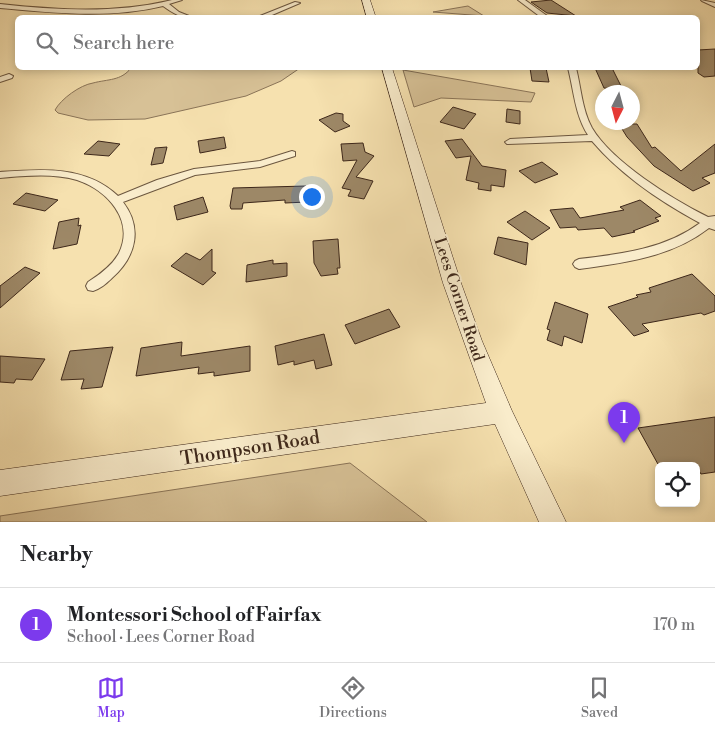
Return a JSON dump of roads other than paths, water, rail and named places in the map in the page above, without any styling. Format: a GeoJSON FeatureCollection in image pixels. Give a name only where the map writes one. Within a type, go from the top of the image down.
{"type":"FeatureCollection","features":[{"type":"Feature","properties":{"kind":"street"},"geometry":{"type":"LineString","coordinates":[[0,6],[104,12],[165,4],[179,0]]}},
{"type":"Feature","properties":{"kind":"street"},"geometry":{"type":"LineString","coordinates":[[366,0],[371,15]]}},
{"type":"Feature","properties":{"kind":"street"},"geometry":{"type":"LineString","coordinates":[[521,0],[543,15]]}},
{"type":"Feature","properties":{"kind":"street"},"geometry":{"type":"LineString","coordinates":[[704,0],[715,5]]}},
{"type":"Feature","properties":{"kind":"street"},"geometry":{"type":"LineString","coordinates":[[266,15],[297,3]]}},
{"type":"Feature","properties":{"kind":"street"},"geometry":{"type":"LineString","coordinates":[[165,4],[183,15]]}},
{"type":"Feature","properties":{"kind":"street"},"geometry":{"type":"LineString","coordinates":[[46,10],[54,5]]}},
{"type":"Feature","properties":{"kind":"street","name":"Lees Corner Road"},"geometry":{"type":"LineString","coordinates":[[389,70],[462,312],[501,412],[553,522]]}},
{"type":"Feature","properties":{"kind":"street"},"geometry":{"type":"LineString","coordinates":[[572,70],[584,118],[595,138],[642,181],[713,222],[683,241],[655,252],[634,257],[578,264]]}},
{"type":"Feature","properties":{"kind":"street"},"geometry":{"type":"LineString","coordinates":[[0,80],[8,76]]}},
{"type":"Feature","properties":{"kind":"street"},"geometry":{"type":"LineString","coordinates":[[510,142],[595,138]]}},
{"type":"Feature","properties":{"kind":"street"},"geometry":{"type":"LineString","coordinates":[[117,200],[185,175],[213,169],[262,165],[292,154]]}},
{"type":"Feature","properties":{"kind":"street"},"geometry":{"type":"LineString","coordinates":[[0,175],[30,172],[68,175],[96,184],[117,200],[127,223],[129,241],[126,252],[117,266],[93,286]]}},
{"type":"Feature","properties":{"kind":"street","name":"Thompson Road"},"geometry":{"type":"LineString","coordinates":[[0,484],[426,421],[501,412]]}},
{"type":"Feature","properties":{"kind":"place","name":"Montessori School of Fairfax"},"geometry":{"type":"Point","coordinates":[624,443]}}]}
